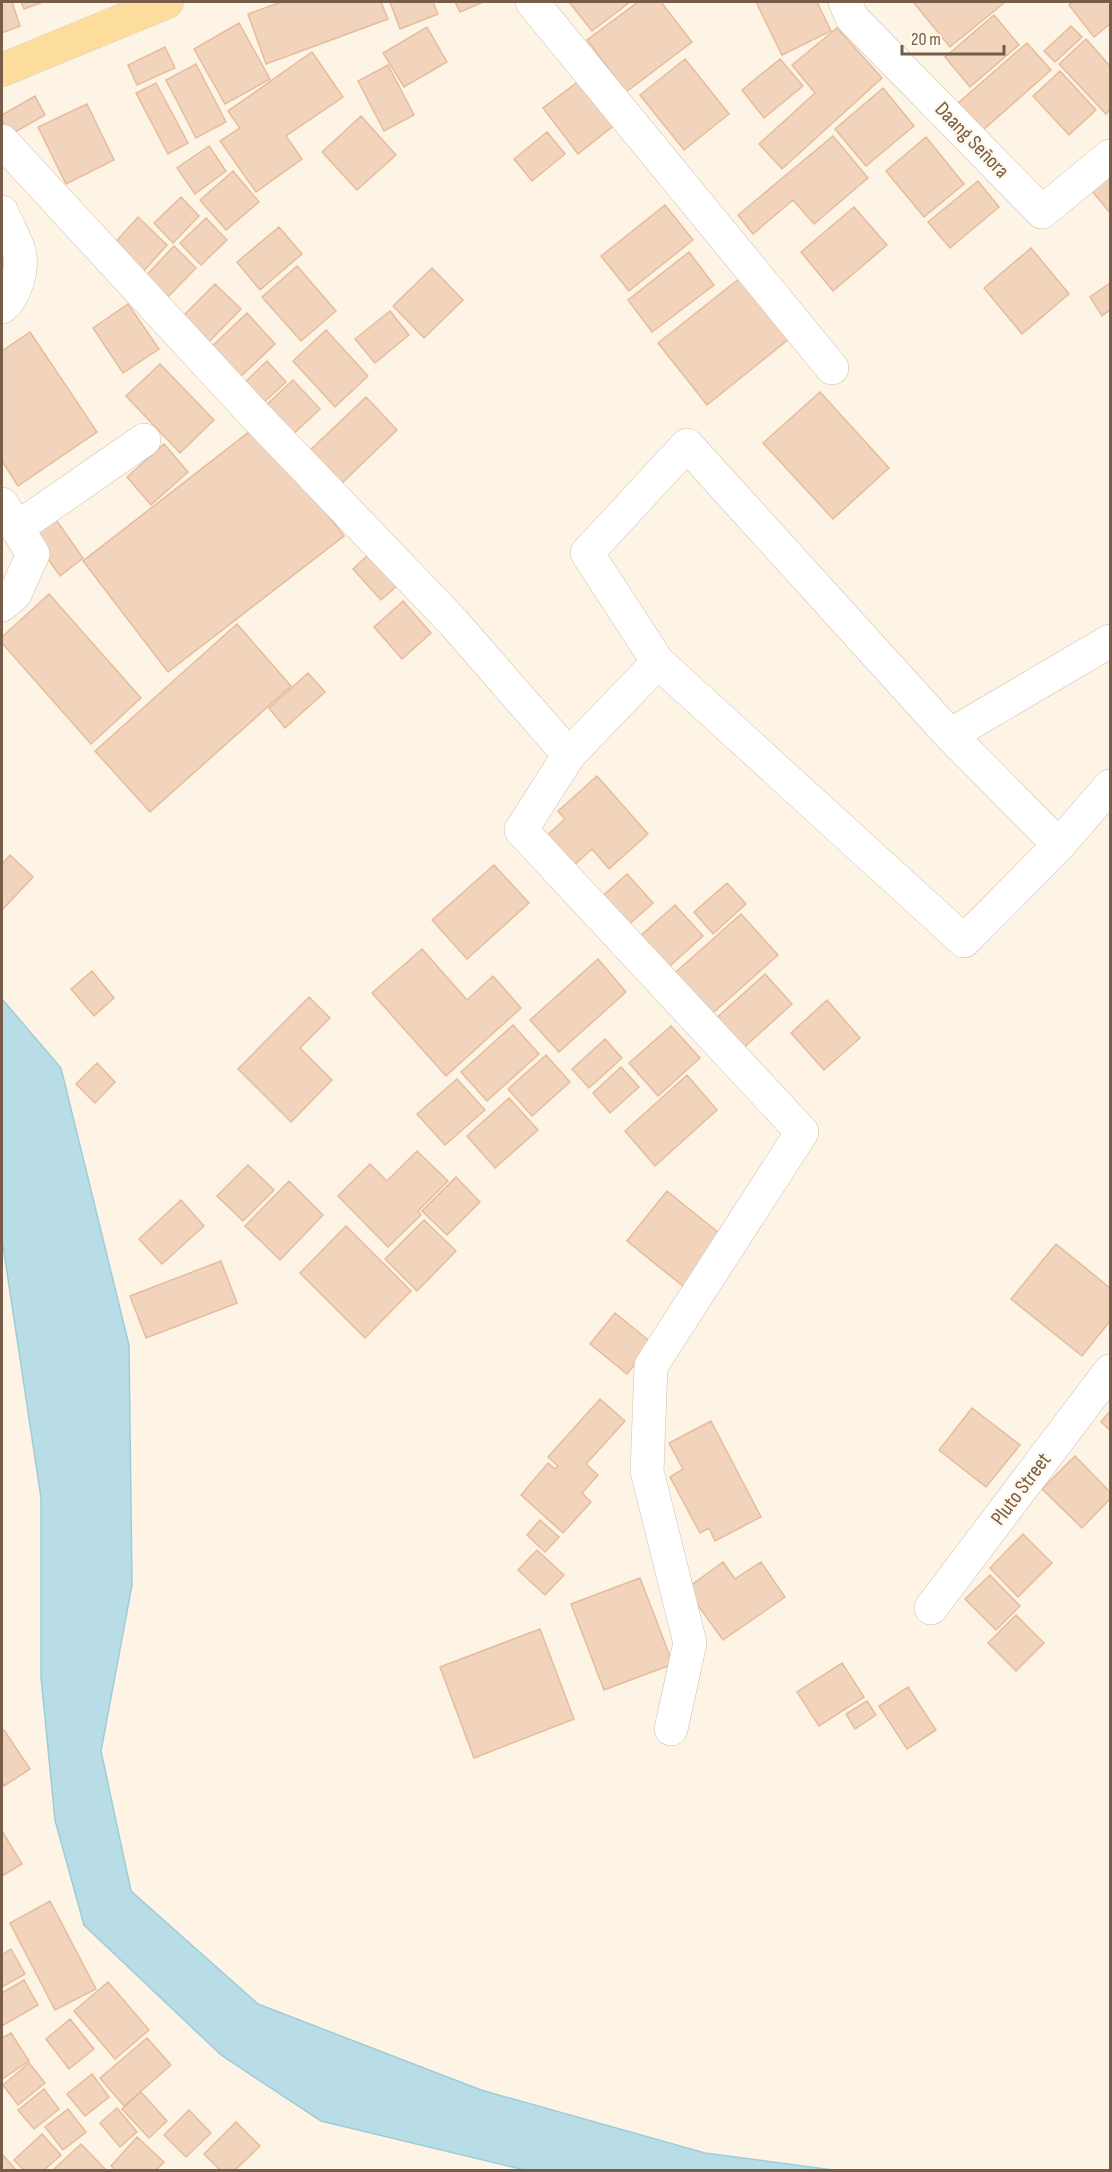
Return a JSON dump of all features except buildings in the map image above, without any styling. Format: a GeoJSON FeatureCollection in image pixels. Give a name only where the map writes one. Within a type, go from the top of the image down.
{"type":"FeatureCollection","features":[{"type":"Feature","properties":{"kind":"main road"},"geometry":{"type":"LineString","coordinates":[[2,70],[167,2]]}},
{"type":"Feature","properties":{"kind":"street"},"geometry":{"type":"LineString","coordinates":[[532,2],[832,368]]}},
{"type":"Feature","properties":{"kind":"street","name":"Daang Señora"},"geometry":{"type":"LineString","coordinates":[[845,2],[852,18],[1042,212],[1110,156]]}},
{"type":"Feature","properties":{"kind":"street"},"geometry":{"type":"LineString","coordinates":[[2,141],[251,411],[453,622],[569,755]]}},
{"type":"Feature","properties":{"kind":"street"},"geometry":{"type":"LineString","coordinates":[[2,213],[20,253],[18,281],[9,302],[2,307]]}},
{"type":"Feature","properties":{"kind":"street"},"geometry":{"type":"LineString","coordinates":[[2,605],[15,594],[33,554],[9,516],[144,440]]}},
{"type":"Feature","properties":{"kind":"street"},"geometry":{"type":"LineString","coordinates":[[1059,845],[950,735],[687,445],[587,553],[658,662],[964,941],[1059,845],[1110,786]]}},
{"type":"Feature","properties":{"kind":"street"},"geometry":{"type":"LineString","coordinates":[[950,735],[1110,641]]}},
{"type":"Feature","properties":{"kind":"street"},"geometry":{"type":"LineString","coordinates":[[658,662],[569,755],[521,830],[802,1132],[651,1366],[647,1471],[690,1643],[671,1729]]}},
{"type":"Feature","properties":{"kind":"street","name":"Pluto Street"},"geometry":{"type":"LineString","coordinates":[[931,1608],[1110,1371]]}},
{"type":"Feature","properties":{"kind":"water"},"geometry":{"type":"Polygon","coordinates":[[[2,999],[61,1068],[129,1345],[132,1585],[101,1751],[131,1891],[258,2004],[481,2090],[705,2153],[833,2170],[525,2170],[321,2121],[221,2055],[84,1925],[55,1820],[41,1677],[41,1498],[2,1239],[2,999]]]}}]}
